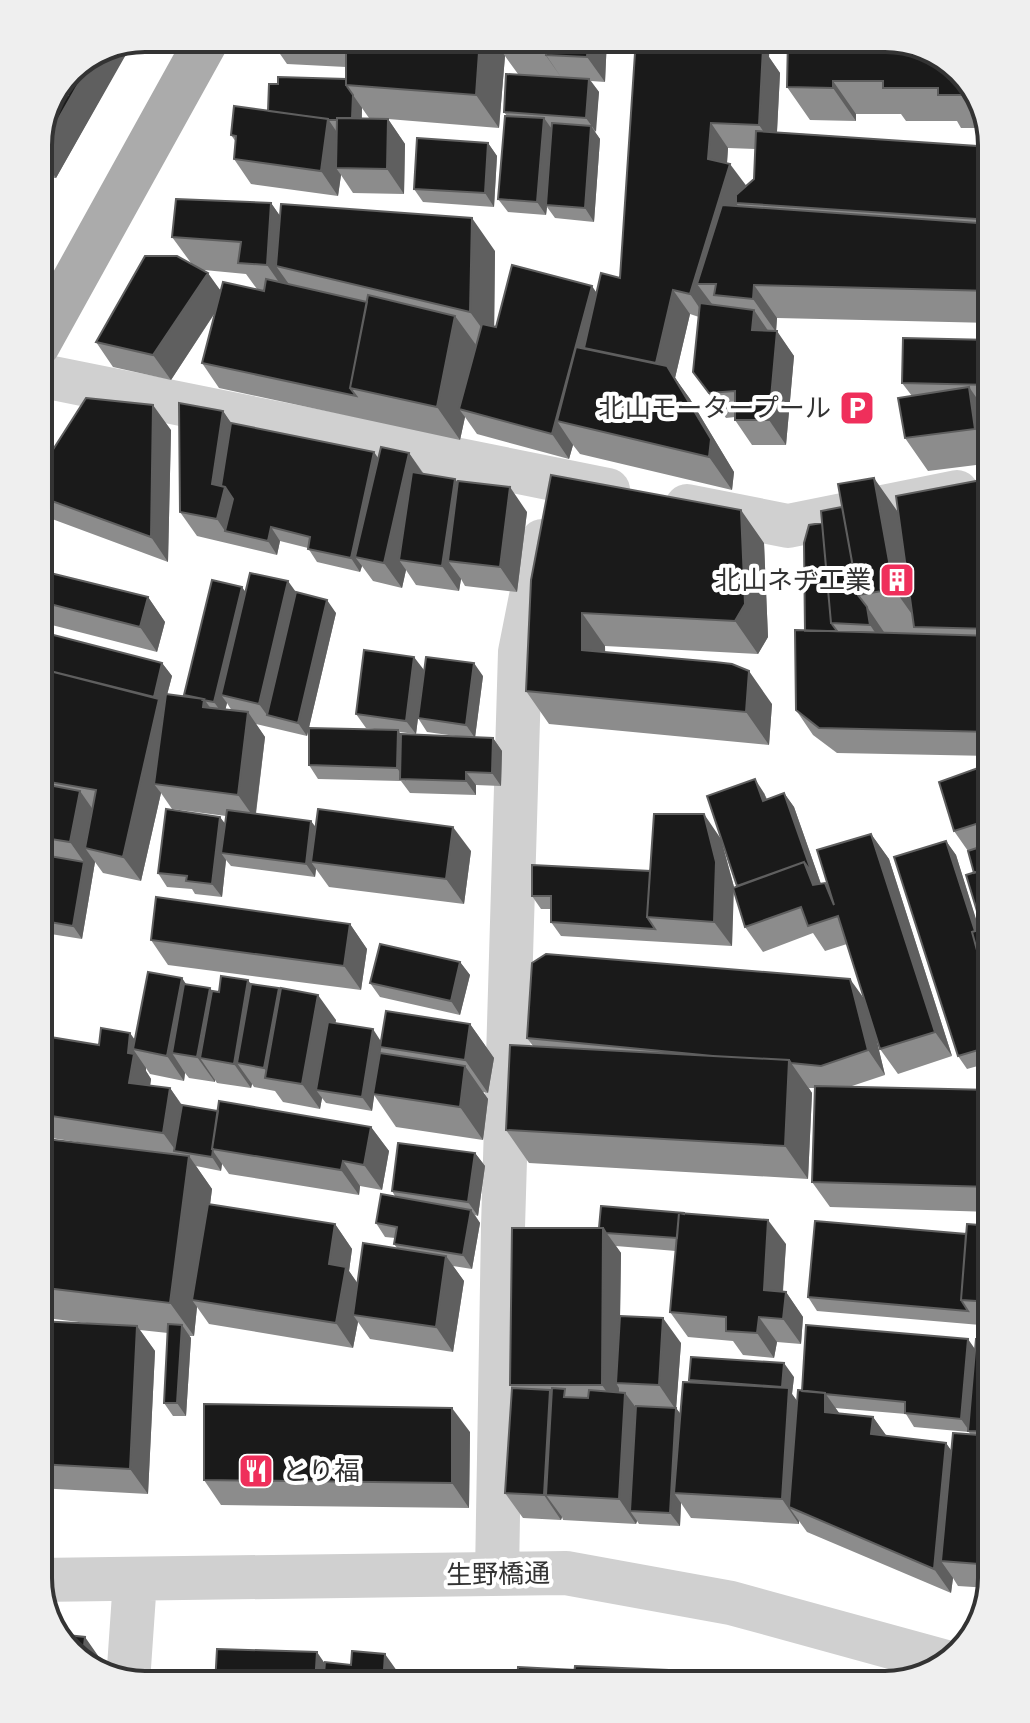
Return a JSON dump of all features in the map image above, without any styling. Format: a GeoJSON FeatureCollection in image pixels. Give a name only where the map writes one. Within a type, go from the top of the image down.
{"type":"FeatureCollection","features":[{"type":"Feature","properties":{"kind":"main road"},"geometry":{"type":"LineString","coordinates":[[52,320],[200,52]]}},
{"type":"Feature","properties":{"kind":"street"},"geometry":{"type":"LineString","coordinates":[[52,378],[788,526],[978,488]]}},
{"type":"Feature","properties":{"kind":"street"},"geometry":{"type":"LineString","coordinates":[[497,1574],[503,1227],[520,652],[554,480]]}},
{"type":"Feature","properties":{"kind":"street","name":"生野橋通"},"geometry":{"type":"LineString","coordinates":[[52,1580],[566,1573],[731,1603],[931,1658]]}},
{"type":"Feature","properties":{"kind":"street"},"geometry":{"type":"LineString","coordinates":[[129,1669],[135,1580]]}},
{"type":"Feature","properties":{"kind":"building"},"geometry":{"type":"Polygon","coordinates":[[[346,52],[479,52],[476,95],[346,85],[346,52]]]}},
{"type":"Feature","properties":{"kind":"building"},"geometry":{"type":"Polygon","coordinates":[[[546,52],[587,52],[587,57],[546,55],[546,52]]]}},
{"type":"Feature","properties":{"kind":"building"},"geometry":{"type":"Polygon","coordinates":[[[635,52],[763,52],[759,125],[711,123],[708,159],[730,164],[690,294],[673,290],[656,363],[584,348],[601,273],[620,278],[635,52]]]}},
{"type":"Feature","properties":{"kind":"building"},"geometry":{"type":"Polygon","coordinates":[[[788,52],[891,52],[915,57],[937,68],[963,95],[938,95],[938,88],[883,88],[883,81],[833,81],[833,88],[787,87],[788,52]]]}},
{"type":"Feature","properties":{"kind":"building"},"geometry":{"type":"Polygon","coordinates":[[[506,74],[589,79],[586,118],[504,112],[506,74]]]}},
{"type":"Feature","properties":{"kind":"building"},"geometry":{"type":"Polygon","coordinates":[[[83,76],[54,127],[59,109],[83,76]]]}},
{"type":"Feature","properties":{"kind":"building"},"geometry":{"type":"Polygon","coordinates":[[[278,77],[346,79],[346,85],[353,95],[352,118],[328,120],[268,111],[269,84],[278,84],[278,77]]]}},
{"type":"Feature","properties":{"kind":"building"},"geometry":{"type":"Polygon","coordinates":[[[234,106],[328,119],[321,171],[234,159],[236,136],[231,135],[234,106]]]}},
{"type":"Feature","properties":{"kind":"building"},"geometry":{"type":"Polygon","coordinates":[[[505,116],[544,118],[537,202],[498,199],[505,116]]]}},
{"type":"Feature","properties":{"kind":"building"},"geometry":{"type":"Polygon","coordinates":[[[337,118],[388,119],[387,169],[336,168],[337,118]]]}},
{"type":"Feature","properties":{"kind":"building"},"geometry":{"type":"Polygon","coordinates":[[[552,123],[591,126],[585,208],[546,205],[552,123]]]}},
{"type":"Feature","properties":{"kind":"building"},"geometry":{"type":"Polygon","coordinates":[[[756,131],[978,146],[978,219],[736,203],[736,195],[754,179],[756,131]]]}},
{"type":"Feature","properties":{"kind":"building"},"geometry":{"type":"Polygon","coordinates":[[[417,138],[488,143],[485,193],[414,189],[417,138]]]}},
{"type":"Feature","properties":{"kind":"building"},"geometry":{"type":"Polygon","coordinates":[[[176,199],[271,203],[267,265],[238,263],[241,242],[172,237],[176,199]]]}},
{"type":"Feature","properties":{"kind":"building"},"geometry":{"type":"Polygon","coordinates":[[[281,204],[472,218],[470,312],[276,266],[281,204]]]}},
{"type":"Feature","properties":{"kind":"building"},"geometry":{"type":"Polygon","coordinates":[[[722,205],[978,223],[978,291],[754,285],[753,299],[714,295],[716,284],[697,284],[722,205]]]}},
{"type":"Feature","properties":{"kind":"building"},"geometry":{"type":"Polygon","coordinates":[[[145,256],[177,256],[208,273],[153,355],[96,342],[145,256]]]}},
{"type":"Feature","properties":{"kind":"building"},"geometry":{"type":"Polygon","coordinates":[[[512,265],[592,286],[552,434],[459,409],[482,324],[496,327],[512,265]]]}},
{"type":"Feature","properties":{"kind":"building"},"geometry":{"type":"Polygon","coordinates":[[[266,279],[367,302],[350,388],[356,396],[202,363],[223,282],[264,291],[266,279]]]}},
{"type":"Feature","properties":{"kind":"building"},"geometry":{"type":"Polygon","coordinates":[[[368,295],[455,316],[437,407],[350,388],[368,295]]]}},
{"type":"Feature","properties":{"kind":"building"},"geometry":{"type":"Polygon","coordinates":[[[700,303],[754,310],[752,330],[777,331],[769,420],[735,420],[735,391],[709,393],[693,372],[700,303]]]}},
{"type":"Feature","properties":{"kind":"building"},"geometry":{"type":"Polygon","coordinates":[[[903,338],[978,340],[978,385],[902,383],[903,338]]]}},
{"type":"Feature","properties":{"kind":"building"},"geometry":{"type":"Polygon","coordinates":[[[576,347],[667,366],[711,439],[709,457],[557,421],[576,347]]]}},
{"type":"Feature","properties":{"kind":"building"},"geometry":{"type":"Polygon","coordinates":[[[969,387],[975,429],[905,438],[898,398],[969,387]]]}},
{"type":"Feature","properties":{"kind":"building"},"geometry":{"type":"Polygon","coordinates":[[[86,398],[153,405],[151,537],[52,501],[52,451],[86,398]]]}},
{"type":"Feature","properties":{"kind":"building"},"geometry":{"type":"Polygon","coordinates":[[[179,403],[223,411],[212,484],[225,487],[217,519],[180,512],[179,403]]]}},
{"type":"Feature","properties":{"kind":"building"},"geometry":{"type":"Polygon","coordinates":[[[231,423],[374,452],[351,558],[308,549],[310,537],[271,527],[268,541],[225,531],[233,499],[221,486],[231,423]]]}},
{"type":"Feature","properties":{"kind":"building"},"geometry":{"type":"Polygon","coordinates":[[[381,447],[409,453],[384,563],[355,557],[381,447]]]}},
{"type":"Feature","properties":{"kind":"building"},"geometry":{"type":"Polygon","coordinates":[[[412,472],[455,479],[442,566],[399,560],[412,472]]]}},
{"type":"Feature","properties":{"kind":"building"},"geometry":{"type":"Polygon","coordinates":[[[551,475],[741,510],[745,604],[735,621],[582,613],[582,650],[732,664],[749,671],[746,712],[526,691],[531,580],[551,475]]]}},
{"type":"Feature","properties":{"kind":"building"},"geometry":{"type":"Polygon","coordinates":[[[874,478],[894,589],[858,595],[838,484],[874,478]]]}},
{"type":"Feature","properties":{"kind":"building"},"geometry":{"type":"Polygon","coordinates":[[[458,481],[510,487],[500,567],[448,561],[458,481]]]}},
{"type":"Feature","properties":{"kind":"building"},"geometry":{"type":"Polygon","coordinates":[[[978,481],[978,629],[914,627],[896,496],[978,481]]]}},
{"type":"Feature","properties":{"kind":"building"},"geometry":{"type":"Polygon","coordinates":[[[842,507],[858,595],[867,607],[870,625],[831,623],[821,511],[842,507]]]}},
{"type":"Feature","properties":{"kind":"building"},"geometry":{"type":"Polygon","coordinates":[[[822,523],[831,623],[837,631],[805,631],[804,543],[809,525],[822,523]]]}},
{"type":"Feature","properties":{"kind":"building"},"geometry":{"type":"Polygon","coordinates":[[[52,573],[148,597],[140,627],[52,605],[52,573]]]}},
{"type":"Feature","properties":{"kind":"building"},"geometry":{"type":"Polygon","coordinates":[[[250,573],[288,581],[259,704],[221,695],[250,573]]]}},
{"type":"Feature","properties":{"kind":"building"},"geometry":{"type":"Polygon","coordinates":[[[212,580],[242,587],[214,702],[184,695],[212,580]]]}},
{"type":"Feature","properties":{"kind":"building"},"geometry":{"type":"Polygon","coordinates":[[[296,592],[327,600],[298,723],[267,715],[296,592]]]}},
{"type":"Feature","properties":{"kind":"building"},"geometry":{"type":"Polygon","coordinates":[[[795,630],[978,636],[978,732],[819,728],[796,710],[795,630]]]}},
{"type":"Feature","properties":{"kind":"building"},"geometry":{"type":"Polygon","coordinates":[[[52,635],[162,663],[154,697],[52,672],[52,635]]]}},
{"type":"Feature","properties":{"kind":"building"},"geometry":{"type":"Polygon","coordinates":[[[364,650],[414,657],[406,721],[356,714],[364,650]]]}},
{"type":"Feature","properties":{"kind":"building"},"geometry":{"type":"Polygon","coordinates":[[[426,657],[474,663],[466,725],[418,718],[426,657]]]}},
{"type":"Feature","properties":{"kind":"building"},"geometry":{"type":"Polygon","coordinates":[[[52,672],[159,699],[123,857],[85,848],[96,790],[52,782],[52,672]]]}},
{"type":"Feature","properties":{"kind":"building"},"geometry":{"type":"Polygon","coordinates":[[[166,694],[204,699],[203,707],[248,712],[238,795],[154,784],[166,694]]]}},
{"type":"Feature","properties":{"kind":"building"},"geometry":{"type":"Polygon","coordinates":[[[309,728],[398,730],[397,768],[309,765],[309,728]]]}},
{"type":"Feature","properties":{"kind":"building"},"geometry":{"type":"Polygon","coordinates":[[[401,734],[493,738],[492,773],[466,772],[466,781],[400,779],[401,734]]]}},
{"type":"Feature","properties":{"kind":"building"},"geometry":{"type":"Polygon","coordinates":[[[978,768],[978,823],[954,831],[939,782],[978,768]]]}},
{"type":"Feature","properties":{"kind":"building"},"geometry":{"type":"Polygon","coordinates":[[[755,779],[763,801],[784,793],[812,873],[804,862],[737,886],[707,796],[755,779]]]}},
{"type":"Feature","properties":{"kind":"building"},"geometry":{"type":"Polygon","coordinates":[[[52,786],[80,791],[70,842],[52,839],[52,786]]]}},
{"type":"Feature","properties":{"kind":"building"},"geometry":{"type":"Polygon","coordinates":[[[166,809],[220,817],[212,884],[186,881],[187,876],[158,873],[166,809]]]}},
{"type":"Feature","properties":{"kind":"building"},"geometry":{"type":"Polygon","coordinates":[[[318,809],[453,827],[446,879],[311,862],[318,809]]]}},
{"type":"Feature","properties":{"kind":"building"},"geometry":{"type":"Polygon","coordinates":[[[227,810],[311,821],[306,864],[221,853],[227,810]]]}},
{"type":"Feature","properties":{"kind":"building"},"geometry":{"type":"Polygon","coordinates":[[[654,814],[704,814],[716,862],[714,922],[647,917],[654,814]]]}},
{"type":"Feature","properties":{"kind":"building"},"geometry":{"type":"Polygon","coordinates":[[[871,834],[935,1032],[880,1049],[838,916],[808,926],[801,907],[745,927],[733,888],[804,862],[813,885],[825,883],[834,905],[817,850],[871,834]]]}},
{"type":"Feature","properties":{"kind":"building"},"geometry":{"type":"Polygon","coordinates":[[[946,841],[975,931],[972,932],[978,954],[978,1050],[958,1056],[894,857],[946,841]]]}},
{"type":"Feature","properties":{"kind":"building"},"geometry":{"type":"Polygon","coordinates":[[[978,848],[978,872],[974,873],[968,851],[978,848]]]}},
{"type":"Feature","properties":{"kind":"building"},"geometry":{"type":"Polygon","coordinates":[[[52,856],[84,862],[73,926],[52,922],[52,856]]]}},
{"type":"Feature","properties":{"kind":"building"},"geometry":{"type":"Polygon","coordinates":[[[532,865],[650,871],[647,917],[655,929],[551,922],[551,896],[532,896],[532,865]]]}},
{"type":"Feature","properties":{"kind":"building"},"geometry":{"type":"Polygon","coordinates":[[[978,871],[978,911],[977,911],[966,875],[978,871]]]}},
{"type":"Feature","properties":{"kind":"building"},"geometry":{"type":"Polygon","coordinates":[[[156,897],[350,924],[344,966],[151,940],[156,897]]]}},
{"type":"Feature","properties":{"kind":"building"},"geometry":{"type":"Polygon","coordinates":[[[978,930],[978,954],[972,932],[978,930]]]}},
{"type":"Feature","properties":{"kind":"building"},"geometry":{"type":"Polygon","coordinates":[[[380,944],[460,962],[451,1001],[370,983],[380,944]]]}},
{"type":"Feature","properties":{"kind":"building"},"geometry":{"type":"Polygon","coordinates":[[[546,954],[850,979],[868,1050],[821,1066],[791,1063],[789,1060],[527,1038],[532,963],[546,954]]]}},
{"type":"Feature","properties":{"kind":"building"},"geometry":{"type":"Polygon","coordinates":[[[148,972],[182,978],[167,1056],[133,1049],[148,972]]]}},
{"type":"Feature","properties":{"kind":"building"},"geometry":{"type":"Polygon","coordinates":[[[221,976],[248,980],[234,1064],[200,1058],[212,991],[219,992],[221,976]]]}},
{"type":"Feature","properties":{"kind":"building"},"geometry":{"type":"Polygon","coordinates":[[[184,984],[210,988],[197,1057],[172,1053],[184,984]]]}},
{"type":"Feature","properties":{"kind":"building"},"geometry":{"type":"Polygon","coordinates":[[[251,984],[279,988],[264,1068],[237,1063],[251,984]]]}},
{"type":"Feature","properties":{"kind":"building"},"geometry":{"type":"Polygon","coordinates":[[[281,988],[318,995],[302,1084],[265,1078],[281,988]]]}},
{"type":"Feature","properties":{"kind":"building"},"geometry":{"type":"Polygon","coordinates":[[[386,1011],[470,1024],[465,1060],[380,1047],[386,1011]]]}},
{"type":"Feature","properties":{"kind":"building"},"geometry":{"type":"Polygon","coordinates":[[[328,1022],[373,1029],[362,1097],[316,1090],[328,1022]]]}},
{"type":"Feature","properties":{"kind":"building"},"geometry":{"type":"Polygon","coordinates":[[[101,1028],[130,1033],[128,1053],[134,1054],[129,1083],[170,1088],[163,1133],[52,1116],[52,1037],[99,1045],[101,1028]]]}},
{"type":"Feature","properties":{"kind":"building"},"geometry":{"type":"Polygon","coordinates":[[[510,1045],[789,1060],[785,1146],[506,1130],[510,1045]]]}},
{"type":"Feature","properties":{"kind":"building"},"geometry":{"type":"Polygon","coordinates":[[[380,1053],[465,1066],[460,1107],[373,1094],[380,1053]]]}},
{"type":"Feature","properties":{"kind":"building"},"geometry":{"type":"Polygon","coordinates":[[[815,1086],[978,1090],[978,1187],[812,1182],[815,1086]]]}},
{"type":"Feature","properties":{"kind":"building"},"geometry":{"type":"Polygon","coordinates":[[[219,1101],[371,1127],[364,1165],[343,1161],[341,1170],[212,1149],[219,1101]]]}},
{"type":"Feature","properties":{"kind":"building"},"geometry":{"type":"Polygon","coordinates":[[[182,1105],[218,1111],[212,1157],[174,1151],[182,1105]]]}},
{"type":"Feature","properties":{"kind":"building"},"geometry":{"type":"Polygon","coordinates":[[[52,1140],[189,1156],[170,1303],[52,1289],[52,1140]]]}},
{"type":"Feature","properties":{"kind":"building"},"geometry":{"type":"Polygon","coordinates":[[[398,1143],[475,1153],[468,1202],[392,1191],[398,1143]]]}},
{"type":"Feature","properties":{"kind":"building"},"geometry":{"type":"Polygon","coordinates":[[[381,1194],[471,1210],[463,1255],[394,1244],[397,1227],[376,1223],[381,1194]]]}},
{"type":"Feature","properties":{"kind":"building"},"geometry":{"type":"Polygon","coordinates":[[[208,1204],[335,1224],[329,1264],[346,1267],[336,1323],[192,1300],[208,1204]]]}},
{"type":"Feature","properties":{"kind":"building"},"geometry":{"type":"Polygon","coordinates":[[[601,1206],[684,1213],[684,1214],[679,1213],[677,1238],[606,1233],[599,1228],[601,1206]]]}},
{"type":"Feature","properties":{"kind":"building"},"geometry":{"type":"Polygon","coordinates":[[[679,1213],[768,1220],[764,1290],[786,1292],[783,1319],[759,1317],[757,1333],[726,1331],[726,1317],[670,1312],[679,1213]]]}},
{"type":"Feature","properties":{"kind":"building"},"geometry":{"type":"Polygon","coordinates":[[[815,1221],[966,1234],[961,1300],[968,1311],[808,1297],[815,1221]]]}},
{"type":"Feature","properties":{"kind":"building"},"geometry":{"type":"Polygon","coordinates":[[[967,1224],[978,1225],[978,1301],[961,1300],[967,1224]]]}},
{"type":"Feature","properties":{"kind":"building"},"geometry":{"type":"Polygon","coordinates":[[[512,1228],[603,1228],[602,1385],[510,1385],[512,1228]]]}},
{"type":"Feature","properties":{"kind":"building"},"geometry":{"type":"Polygon","coordinates":[[[363,1243],[446,1256],[436,1327],[353,1315],[363,1243]]]}},
{"type":"Feature","properties":{"kind":"building"},"geometry":{"type":"Polygon","coordinates":[[[620,1316],[663,1318],[659,1385],[616,1383],[620,1316]]]}},
{"type":"Feature","properties":{"kind":"building"},"geometry":{"type":"Polygon","coordinates":[[[52,1322],[137,1326],[130,1469],[52,1465],[52,1322]]]}},
{"type":"Feature","properties":{"kind":"building"},"geometry":{"type":"Polygon","coordinates":[[[168,1324],[182,1325],[177,1403],[164,1403],[168,1324]]]}},
{"type":"Feature","properties":{"kind":"building"},"geometry":{"type":"Polygon","coordinates":[[[806,1325],[968,1339],[961,1419],[905,1413],[905,1402],[802,1391],[806,1325]]]}},
{"type":"Feature","properties":{"kind":"building"},"geometry":{"type":"Polygon","coordinates":[[[976,1339],[978,1339],[978,1431],[968,1431],[976,1339]]]}},
{"type":"Feature","properties":{"kind":"building"},"geometry":{"type":"Polygon","coordinates":[[[691,1357],[784,1363],[782,1387],[689,1380],[691,1357]]]}},
{"type":"Feature","properties":{"kind":"building"},"geometry":{"type":"Polygon","coordinates":[[[683,1382],[789,1388],[782,1499],[674,1493],[683,1382]]]}},
{"type":"Feature","properties":{"kind":"building"},"geometry":{"type":"Polygon","coordinates":[[[512,1388],[550,1390],[544,1495],[505,1493],[512,1388]]]}},
{"type":"Feature","properties":{"kind":"building"},"geometry":{"type":"Polygon","coordinates":[[[552,1388],[565,1389],[564,1397],[588,1398],[589,1390],[625,1393],[619,1499],[546,1495],[552,1388]]]}},
{"type":"Feature","properties":{"kind":"building"},"geometry":{"type":"Polygon","coordinates":[[[798,1390],[825,1393],[825,1412],[873,1417],[871,1434],[946,1443],[934,1569],[789,1507],[798,1390]]]}},
{"type":"Feature","properties":{"kind":"building"},"geometry":{"type":"Polygon","coordinates":[[[204,1404],[452,1408],[452,1483],[204,1480],[204,1404]]]}},
{"type":"Feature","properties":{"kind":"building"},"geometry":{"type":"Polygon","coordinates":[[[636,1406],[676,1408],[670,1513],[630,1511],[636,1406]]]}},
{"type":"Feature","properties":{"kind":"building"},"geometry":{"type":"Polygon","coordinates":[[[953,1433],[978,1435],[978,1564],[941,1561],[953,1433]]]}},
{"type":"Feature","properties":{"kind":"building"},"geometry":{"type":"Polygon","coordinates":[[[72,1636],[85,1637],[84,1648],[72,1636]]]}},
{"type":"Feature","properties":{"kind":"building"},"geometry":{"type":"Polygon","coordinates":[[[217,1649],[317,1652],[316,1671],[216,1671],[217,1649]]]}},
{"type":"Feature","properties":{"kind":"building"},"geometry":{"type":"Polygon","coordinates":[[[352,1651],[385,1654],[384,1671],[324,1671],[325,1662],[351,1665],[352,1651]]]}},
{"type":"Feature","properties":{"kind":"building"},"geometry":{"type":"Polygon","coordinates":[[[575,1666],[668,1670],[668,1671],[574,1671],[575,1666]]]}},
{"type":"Feature","properties":{"kind":"building"},"geometry":{"type":"Polygon","coordinates":[[[518,1667],[575,1670],[575,1671],[518,1671],[518,1667]]]}},
{"type":"Feature","properties":{"kind":"place","name":"北山モータープール"},"geometry":{"type":"Point","coordinates":[857,408]}},
{"type":"Feature","properties":{"kind":"place","name":"北山ネヂ工業"},"geometry":{"type":"Point","coordinates":[897,580]}},
{"type":"Feature","properties":{"kind":"place","name":"とり福"},"geometry":{"type":"Point","coordinates":[256,1471]}}]}
